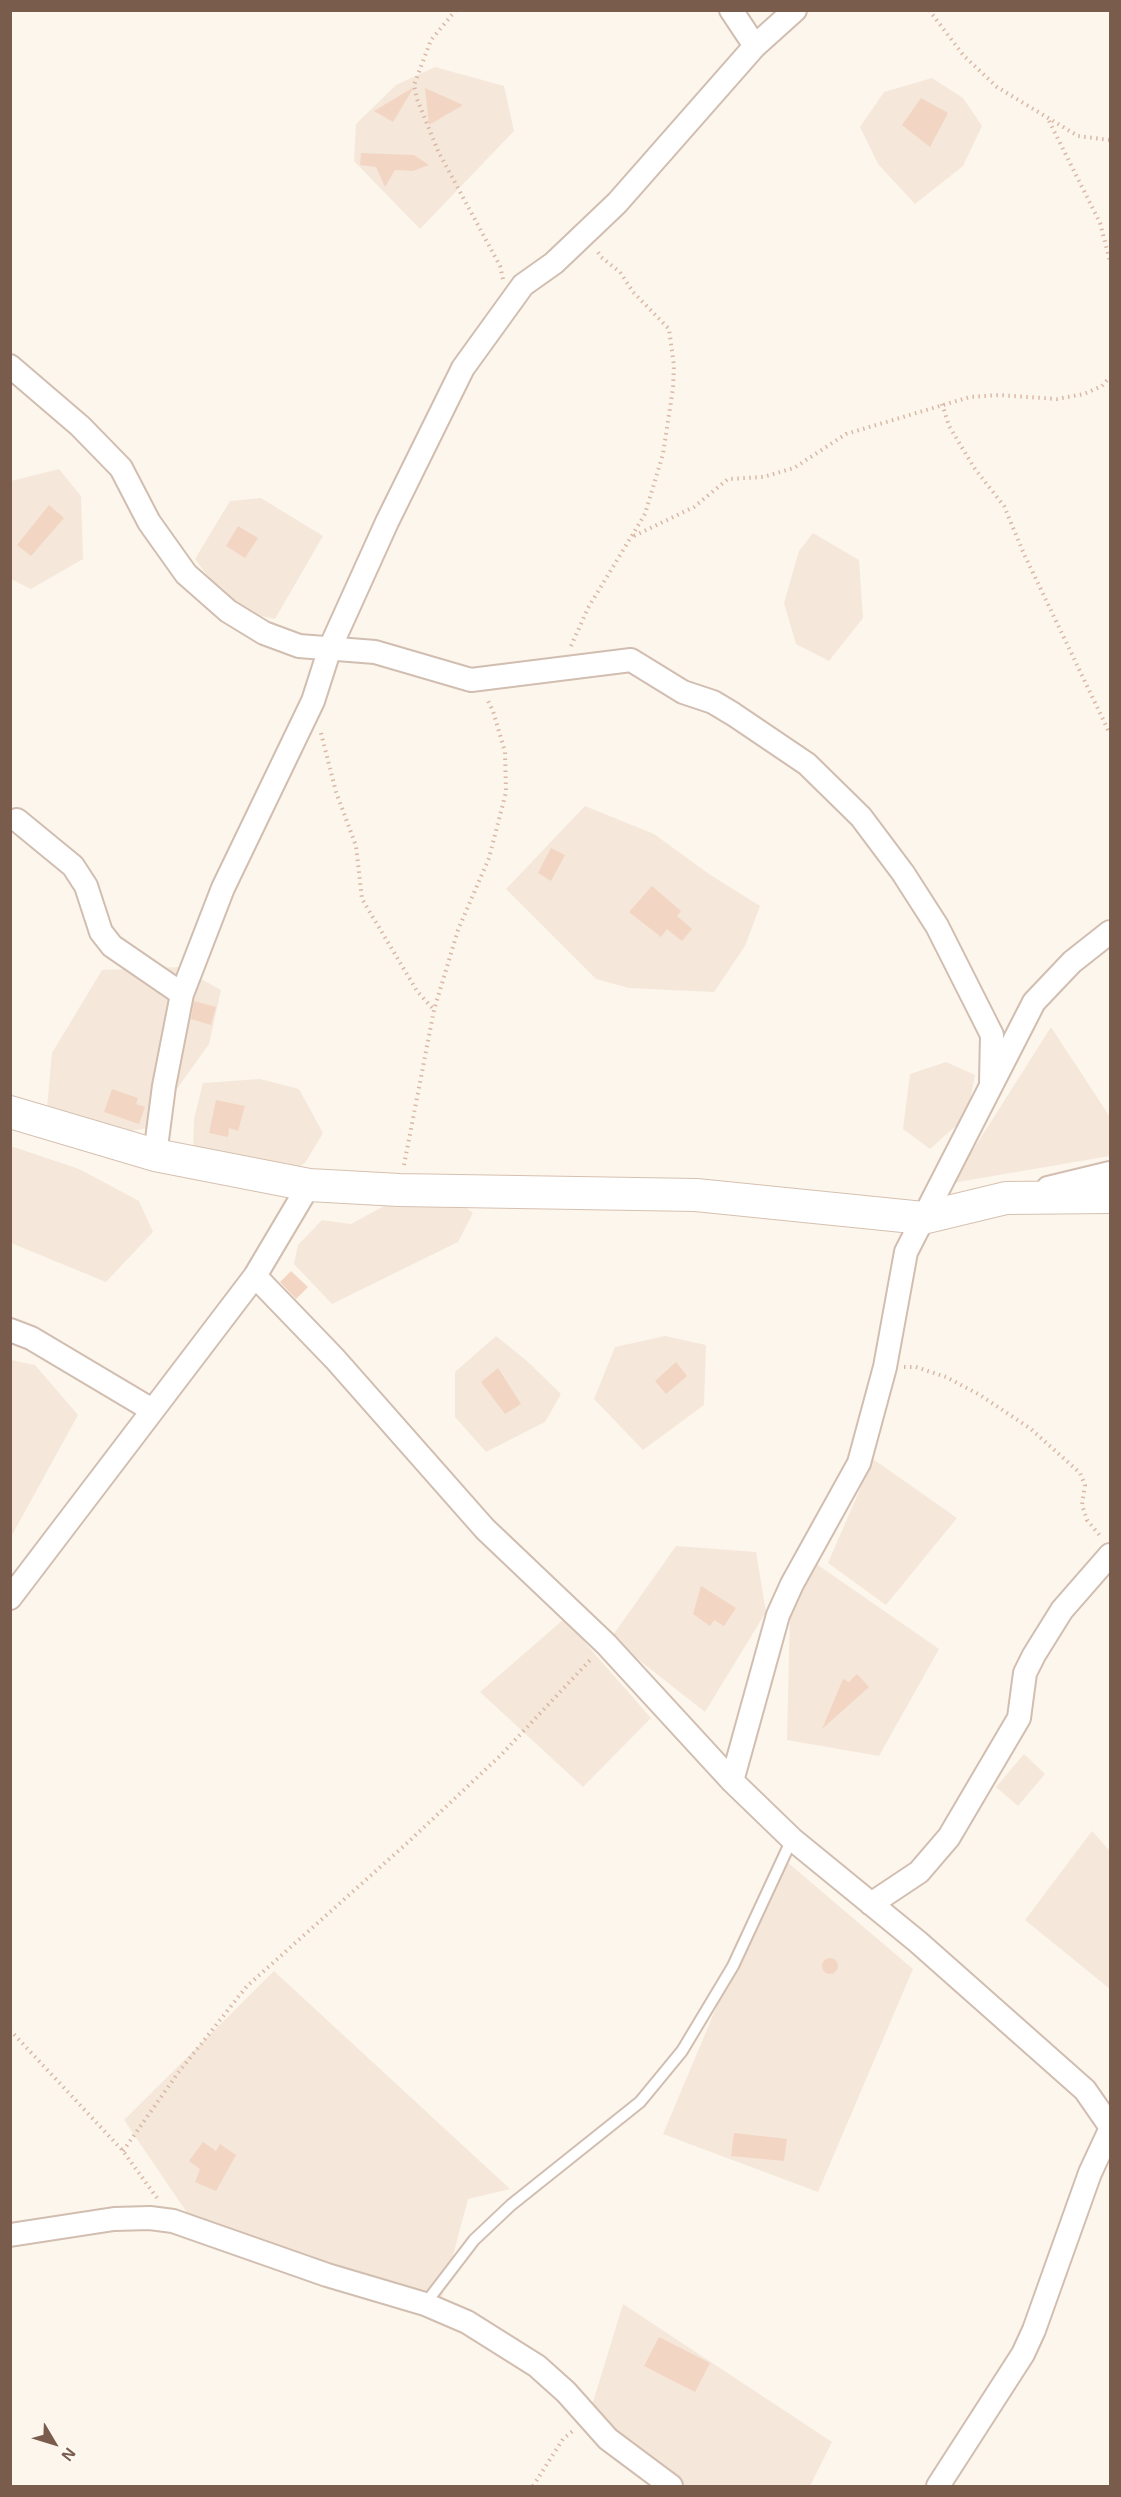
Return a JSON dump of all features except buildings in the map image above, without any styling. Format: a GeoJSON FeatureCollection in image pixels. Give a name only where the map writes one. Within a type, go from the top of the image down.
{"type":"FeatureCollection","features":[{"type":"Feature","properties":{"kind":"street"},"geometry":{"type":"LineString","coordinates":[[731,10],[755,46]]}},
{"type":"Feature","properties":{"kind":"street"},"geometry":{"type":"LineString","coordinates":[[155,1155],[164,1086],[182,994],[223,888],[314,701],[330,648],[387,522],[463,368],[524,285],[554,263],[617,203],[755,46],[795,10]]}},
{"type":"Feature","properties":{"kind":"street"},"geometry":{"type":"LineString","coordinates":[[10,366],[80,426],[120,468],[149,522],[186,574],[228,611],[282,641],[375,652],[476,680],[631,660],[683,692],[713,702],[807,764],[840,794],[903,873],[937,926],[992,1035],[991,1083]]}},
{"type":"Feature","properties":{"kind":"street"},"geometry":{"type":"LineString","coordinates":[[17,820],[74,866],[86,886],[98,926],[112,946],[182,994]]}},
{"type":"Feature","properties":{"kind":"street"},"geometry":{"type":"LineString","coordinates":[[732,1781],[778,1615],[792,1584],[859,1463],[885,1368],[906,1252],[959,1153],[991,1083],[1034,1002],[1072,962],[1110,932]]}},
{"type":"Feature","properties":{"kind":"street"},"geometry":{"type":"LineString","coordinates":[[10,1112],[155,1155],[309,1185],[399,1190],[696,1195],[923,1218],[1110,1173]]}},
{"type":"Feature","properties":{"kind":"street"},"geometry":{"type":"LineString","coordinates":[[10,1598],[255,1276],[309,1185]]}},
{"type":"Feature","properties":{"kind":"street"},"geometry":{"type":"LineString","coordinates":[[1006,1198],[1110,1197]]}},
{"type":"Feature","properties":{"kind":"street"},"geometry":{"type":"LineString","coordinates":[[255,1276],[335,1359],[485,1529],[606,1644],[732,1781],[792,1839],[926,1948],[1085,2090],[1110,2128],[1090,2173],[1030,2338],[938,2487]]}},
{"type":"Feature","properties":{"kind":"street"},"geometry":{"type":"LineString","coordinates":[[10,1330],[31,1338],[152,1410]]}},
{"type":"Feature","properties":{"kind":"street"},"geometry":{"type":"LineString","coordinates":[[871,1904],[919,1872],[949,1837],[1019,1718],[1025,1673],[1034,1655],[1062,1610],[1107,1547]]}},
{"type":"Feature","properties":{"kind":"street"},"geometry":{"type":"LineString","coordinates":[[10,2235],[114,2219],[150,2218],[173,2221],[205,2229],[327,2275],[425,2304],[467,2322],[537,2366],[566,2392],[608,2439],[671,2487]]}},
{"type":"Feature","properties":{"kind":"lane"},"geometry":{"type":"LineString","coordinates":[[425,2304],[474,2240],[511,2205],[640,2102],[682,2051],[733,1966],[792,1839]]}},
{"type":"Feature","properties":{"kind":"path"},"geometry":{"type":"LineString","coordinates":[[456,10],[431,40],[414,85],[417,99],[438,151],[500,266],[510,302]]}},
{"type":"Feature","properties":{"kind":"path"},"geometry":{"type":"LineString","coordinates":[[929,10],[964,56],[997,87],[1078,136],[1110,140]]}},
{"type":"Feature","properties":{"kind":"path"},"geometry":{"type":"LineString","coordinates":[[1049,120],[1100,223],[1110,261]]}},
{"type":"Feature","properties":{"kind":"path"},"geometry":{"type":"LineString","coordinates":[[551,669],[574,642],[588,608],[634,536],[652,496],[667,434],[673,388],[670,336],[663,321],[633,292],[627,279],[601,257],[588,231]]}},
{"type":"Feature","properties":{"kind":"path"},"geometry":{"type":"LineString","coordinates":[[634,536],[694,507],[728,479],[763,477],[788,470],[803,464],[846,434],[942,404],[999,395],[1057,399],[1084,394],[1102,386],[1110,377]]}},
{"type":"Feature","properties":{"kind":"path"},"geometry":{"type":"LineString","coordinates":[[942,404],[949,426],[975,469],[1004,506],[1110,734]]}},
{"type":"Feature","properties":{"kind":"path"},"geometry":{"type":"LineString","coordinates":[[399,1190],[434,1010],[459,930],[489,858],[506,792],[505,752],[493,711],[476,680]]}},
{"type":"Feature","properties":{"kind":"path"},"geometry":{"type":"LineString","coordinates":[[314,701],[336,792],[356,846],[362,899],[417,991],[434,1010]]}},
{"type":"Feature","properties":{"kind":"path"},"geometry":{"type":"LineString","coordinates":[[885,1368],[916,1367],[946,1377],[980,1395],[1031,1429],[1080,1473],[1085,1485],[1082,1505],[1084,1512],[1107,1547]]}},
{"type":"Feature","properties":{"kind":"path"},"geometry":{"type":"LineString","coordinates":[[123,2151],[178,2073],[247,1986],[405,1845],[501,1755],[606,1644]]}},
{"type":"Feature","properties":{"kind":"path"},"geometry":{"type":"LineString","coordinates":[[10,2030],[123,2151],[173,2221]]}},
{"type":"Feature","properties":{"kind":"path"},"geometry":{"type":"LineString","coordinates":[[532,2487],[563,2439],[588,2417]]}},
{"type":"Feature","properties":{"kind":"shaded area"},"geometry":{"type":"Polygon","coordinates":[[[435,67],[504,86],[514,131],[420,229],[354,161],[356,124],[396,85],[435,67]]]}},
{"type":"Feature","properties":{"kind":"shaded area"},"geometry":{"type":"Polygon","coordinates":[[[932,78],[963,98],[982,126],[963,166],[915,204],[878,164],[860,127],[884,92],[932,78]]]}},
{"type":"Feature","properties":{"kind":"shaded area"},"geometry":{"type":"Polygon","coordinates":[[[59,469],[81,496],[83,559],[31,589],[11,579],[11,481],[59,469]]]}},
{"type":"Feature","properties":{"kind":"shaded area"},"geometry":{"type":"Polygon","coordinates":[[[261,498],[323,536],[275,619],[252,614],[222,595],[195,559],[230,501],[261,498]]]}},
{"type":"Feature","properties":{"kind":"shaded area"},"geometry":{"type":"Polygon","coordinates":[[[813,533],[859,560],[863,618],[829,661],[796,644],[784,603],[799,551],[813,533]]]}},
{"type":"Feature","properties":{"kind":"shaded area"},"geometry":{"type":"Polygon","coordinates":[[[585,806],[654,834],[709,874],[760,906],[745,946],[714,992],[629,988],[596,979],[506,889],[585,806]]]}},
{"type":"Feature","properties":{"kind":"shaded area"},"geometry":{"type":"Polygon","coordinates":[[[179,967],[221,990],[209,1044],[149,1128],[89,1137],[47,1108],[52,1053],[102,970],[179,967]]]}},
{"type":"Feature","properties":{"kind":"shaded area"},"geometry":{"type":"Polygon","coordinates":[[[1051,1027],[1110,1117],[1110,1156],[952,1183],[1051,1027]]]}},
{"type":"Feature","properties":{"kind":"shaded area"},"geometry":{"type":"Polygon","coordinates":[[[946,1062],[975,1075],[967,1116],[930,1149],[903,1129],[910,1074],[946,1062]]]}},
{"type":"Feature","properties":{"kind":"shaded area"},"geometry":{"type":"Polygon","coordinates":[[[260,1079],[299,1089],[323,1133],[305,1163],[287,1174],[193,1155],[194,1119],[203,1083],[260,1079]]]}},
{"type":"Feature","properties":{"kind":"shaded area"},"geometry":{"type":"Polygon","coordinates":[[[11,1146],[79,1169],[139,1201],[153,1232],[106,1282],[11,1243],[11,1146]]]}},
{"type":"Feature","properties":{"kind":"shaded area"},"geometry":{"type":"Polygon","coordinates":[[[412,1191],[457,1200],[473,1213],[458,1242],[332,1304],[294,1264],[298,1245],[322,1220],[351,1224],[412,1191]]]}},
{"type":"Feature","properties":{"kind":"shaded area"},"geometry":{"type":"Polygon","coordinates":[[[496,1336],[527,1361],[561,1394],[545,1422],[486,1452],[455,1417],[455,1372],[496,1336]]]}},
{"type":"Feature","properties":{"kind":"shaded area"},"geometry":{"type":"Polygon","coordinates":[[[665,1336],[706,1345],[704,1405],[643,1450],[594,1399],[615,1347],[665,1336]]]}},
{"type":"Feature","properties":{"kind":"shaded area"},"geometry":{"type":"Polygon","coordinates":[[[11,1360],[35,1365],[78,1415],[11,1537],[11,1360]]]}},
{"type":"Feature","properties":{"kind":"shaded area"},"geometry":{"type":"Polygon","coordinates":[[[873,1459],[957,1518],[886,1605],[828,1563],[873,1459]]]}},
{"type":"Feature","properties":{"kind":"shaded area"},"geometry":{"type":"Polygon","coordinates":[[[676,1546],[756,1552],[766,1612],[705,1712],[611,1638],[676,1546]]]}},
{"type":"Feature","properties":{"kind":"shaded area"},"geometry":{"type":"Polygon","coordinates":[[[815,1563],[939,1649],[879,1756],[787,1740],[790,1611],[815,1563]]]}},
{"type":"Feature","properties":{"kind":"shaded area"},"geometry":{"type":"Polygon","coordinates":[[[564,1619],[651,1718],[583,1787],[480,1692],[564,1619]]]}},
{"type":"Feature","properties":{"kind":"shaded area"},"geometry":{"type":"Polygon","coordinates":[[[1024,1754],[1045,1774],[1018,1806],[996,1787],[1024,1754]]]}},
{"type":"Feature","properties":{"kind":"shaded area"},"geometry":{"type":"Polygon","coordinates":[[[1092,1831],[1110,1851],[1110,1989],[1025,1920],[1092,1831]]]}},
{"type":"Feature","properties":{"kind":"shaded area"},"geometry":{"type":"Polygon","coordinates":[[[780,1856],[913,1969],[818,2192],[663,2134],[780,1856]]]}},
{"type":"Feature","properties":{"kind":"shaded area"},"geometry":{"type":"Polygon","coordinates":[[[274,1971],[510,2189],[468,2199],[442,2297],[231,2237],[192,2220],[124,2120],[274,1971]]]}},
{"type":"Feature","properties":{"kind":"shaded area"},"geometry":{"type":"Polygon","coordinates":[[[623,2304],[832,2442],[810,2486],[668,2486],[586,2425],[623,2304]]]}}]}
